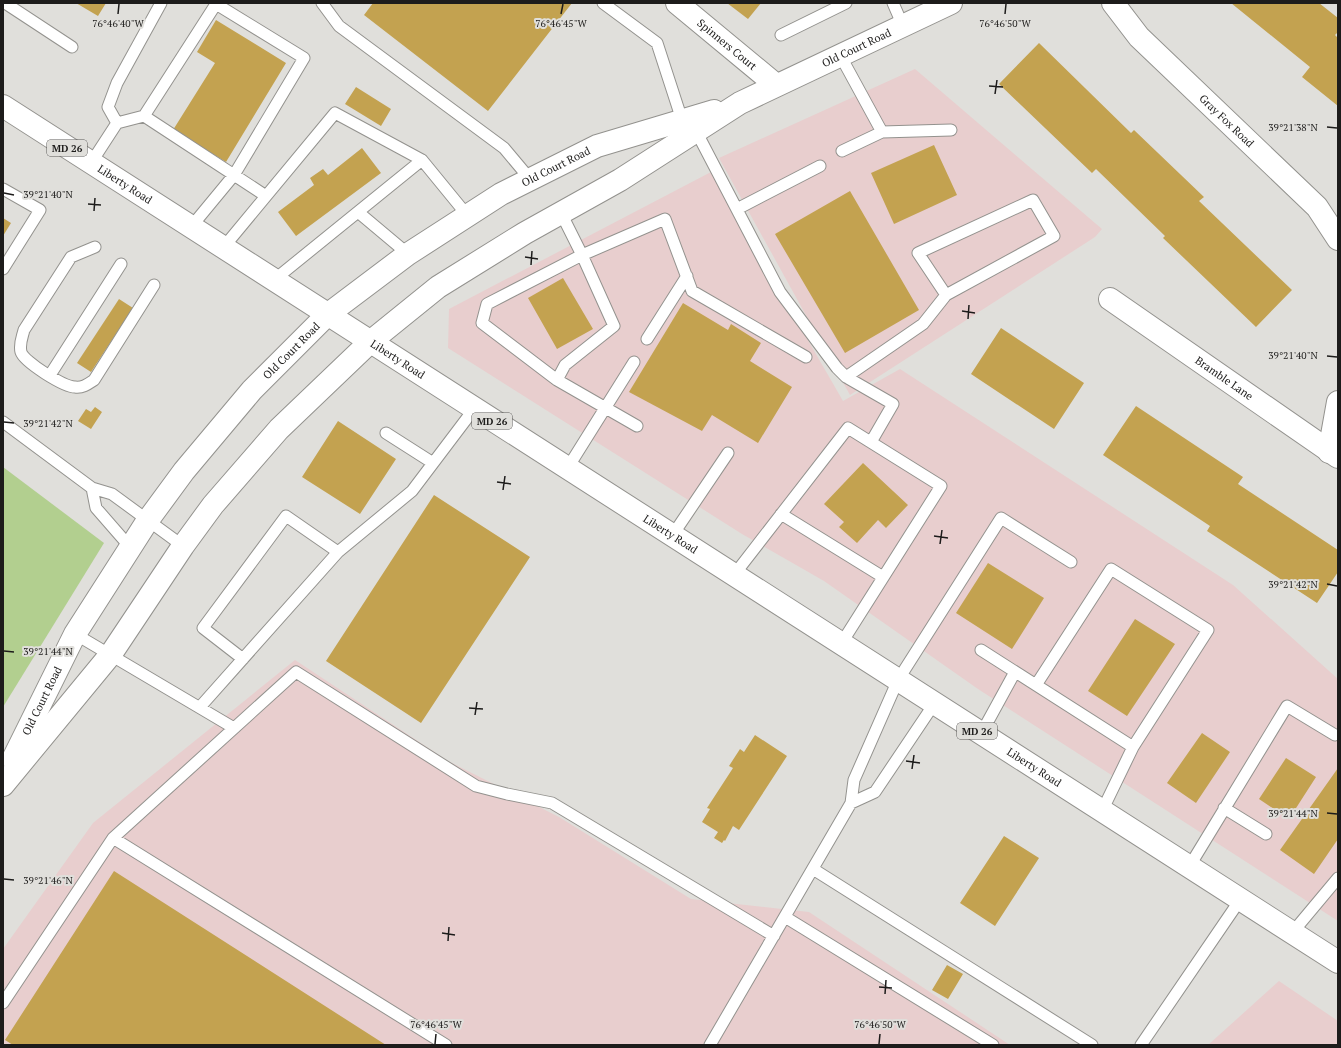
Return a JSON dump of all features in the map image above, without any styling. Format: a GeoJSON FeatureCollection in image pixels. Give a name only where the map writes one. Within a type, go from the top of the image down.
{"type":"FeatureCollection","features":[{"type":"Feature","properties":{"kind":"main road","name":"Spinners Court"},"geometry":{"type":"LineString","coordinates":[[678,3],[776,85]]}},
{"type":"Feature","properties":{"kind":"main road","name":"Old Court Road"},"geometry":{"type":"LineString","coordinates":[[3,779],[75,634],[148,520],[184,471],[252,390],[327,315],[408,254],[467,215],[530,179],[597,146],[689,126],[951,3]]}},
{"type":"Feature","properties":{"kind":"main road","name":"Gray Fox Road"},"geometry":{"type":"LineString","coordinates":[[1113,3],[1139,37],[1317,207],[1338,240]]}},
{"type":"Feature","properties":{"kind":"main road","name":"Liberty Road"},"geometry":{"type":"LineString","coordinates":[[3,106],[1338,962]]}},
{"type":"Feature","properties":{"kind":"main road","name":"Old Court Road"},"geometry":{"type":"LineString","coordinates":[[3,785],[111,654],[183,546],[214,505],[279,429],[370,342],[438,287],[526,233],[620,180],[689,126]]}},
{"type":"Feature","properties":{"kind":"main road","name":"Bramble Lane"},"geometry":{"type":"LineString","coordinates":[[1110,299],[1334,454]]}},
{"type":"Feature","properties":{"kind":"main road"},"geometry":{"type":"LineString","coordinates":[[1334,454],[1338,402]]}},
{"type":"Feature","properties":{"kind":"lane"},"geometry":{"type":"LineString","coordinates":[[117,122],[108,106],[117,82],[161,3]]}},
{"type":"Feature","properties":{"kind":"lane"},"geometry":{"type":"LineString","coordinates":[[322,3],[339,26],[504,148],[530,179]]}},
{"type":"Feature","properties":{"kind":"lane"},"geometry":{"type":"LineString","coordinates":[[603,3],[657,43],[689,126],[737,209],[780,292],[837,368],[846,376],[893,404],[871,442]]}},
{"type":"Feature","properties":{"kind":"lane"},"geometry":{"type":"LineString","coordinates":[[781,35],[846,3]]}},
{"type":"Feature","properties":{"kind":"lane"},"geometry":{"type":"LineString","coordinates":[[893,3],[903,26]]}},
{"type":"Feature","properties":{"kind":"lane"},"geometry":{"type":"LineString","coordinates":[[91,163],[117,122],[144,116],[215,4],[304,58],[234,175],[191,227]]}},
{"type":"Feature","properties":{"kind":"lane"},"geometry":{"type":"LineString","coordinates":[[5,5],[19,7],[72,47]]}},
{"type":"Feature","properties":{"kind":"lane"},"geometry":{"type":"LineString","coordinates":[[840,55],[882,132]]}},
{"type":"Feature","properties":{"kind":"lane"},"geometry":{"type":"LineString","coordinates":[[223,248],[335,113],[422,160],[467,215]]}},
{"type":"Feature","properties":{"kind":"lane"},"geometry":{"type":"LineString","coordinates":[[144,116],[266,196]]}},
{"type":"Feature","properties":{"kind":"lane"},"geometry":{"type":"LineString","coordinates":[[842,151],[882,132],[951,130]]}},
{"type":"Feature","properties":{"kind":"lane"},"geometry":{"type":"LineString","coordinates":[[274,280],[422,160]]}},
{"type":"Feature","properties":{"kind":"lane"},"geometry":{"type":"LineString","coordinates":[[737,209],[820,166]]}},
{"type":"Feature","properties":{"kind":"lane"},"geometry":{"type":"LineString","coordinates":[[3,189],[40,210],[3,269]]}},
{"type":"Feature","properties":{"kind":"lane"},"geometry":{"type":"LineString","coordinates":[[846,376],[923,324],[946,295],[1054,236],[1034,200],[918,253],[946,295]]}},
{"type":"Feature","properties":{"kind":"lane"},"geometry":{"type":"LineString","coordinates":[[358,212],[408,254]]}},
{"type":"Feature","properties":{"kind":"lane"},"geometry":{"type":"LineString","coordinates":[[557,380],[565,365],[614,326],[561,213]]}},
{"type":"Feature","properties":{"kind":"lane"},"geometry":{"type":"LineString","coordinates":[[637,426],[557,380],[482,323],[487,304],[582,255],[666,219],[692,291],[806,357]]}},
{"type":"Feature","properties":{"kind":"lane"},"geometry":{"type":"LineString","coordinates":[[95,247],[71,257],[24,330],[20,342],[22,353],[27,360],[64,385],[74,388],[84,387],[94,380],[154,285]]}},
{"type":"Feature","properties":{"kind":"lane"},"geometry":{"type":"LineString","coordinates":[[50,375],[122,264]]}},
{"type":"Feature","properties":{"kind":"lane"},"geometry":{"type":"LineString","coordinates":[[648,339],[686,276]]}},
{"type":"Feature","properties":{"kind":"lane"},"geometry":{"type":"LineString","coordinates":[[567,469],[634,362]]}},
{"type":"Feature","properties":{"kind":"lane"},"geometry":{"type":"LineString","coordinates":[[200,708],[338,552],[412,492],[474,409]]}},
{"type":"Feature","properties":{"kind":"lane"},"geometry":{"type":"LineString","coordinates":[[3,422],[92,488],[112,494],[183,546]]}},
{"type":"Feature","properties":{"kind":"lane"},"geometry":{"type":"LineString","coordinates":[[734,576],[848,428],[941,486],[841,644]]}},
{"type":"Feature","properties":{"kind":"lane"},"geometry":{"type":"LineString","coordinates":[[386,433],[433,463]]}},
{"type":"Feature","properties":{"kind":"lane"},"geometry":{"type":"LineString","coordinates":[[672,536],[728,453]]}},
{"type":"Feature","properties":{"kind":"lane"},"geometry":{"type":"LineString","coordinates":[[92,488],[96,508],[130,548]]}},
{"type":"Feature","properties":{"kind":"lane"},"geometry":{"type":"LineString","coordinates":[[781,514],[883,577]]}},
{"type":"Feature","properties":{"kind":"lane"},"geometry":{"type":"LineString","coordinates":[[243,659],[203,628],[286,516],[338,552]]}},
{"type":"Feature","properties":{"kind":"lane"},"geometry":{"type":"LineString","coordinates":[[710,1045],[852,803],[854,780],[898,680],[1002,518],[1071,562]]}},
{"type":"Feature","properties":{"kind":"lane"},"geometry":{"type":"LineString","coordinates":[[1036,685],[1111,569],[1208,630],[1133,747],[1102,811]]}},
{"type":"Feature","properties":{"kind":"lane"},"geometry":{"type":"LineString","coordinates":[[75,634],[234,728]]}},
{"type":"Feature","properties":{"kind":"lane"},"geometry":{"type":"LineString","coordinates":[[981,650],[1133,747]]}},
{"type":"Feature","properties":{"kind":"lane"},"geometry":{"type":"LineString","coordinates":[[3,1003],[113,838],[296,672],[476,786],[507,794],[552,802],[774,936]]}},
{"type":"Feature","properties":{"kind":"lane"},"geometry":{"type":"LineString","coordinates":[[981,734],[1015,672]]}},
{"type":"Feature","properties":{"kind":"lane"},"geometry":{"type":"LineString","coordinates":[[852,803],[875,792],[934,704]]}},
{"type":"Feature","properties":{"kind":"lane"},"geometry":{"type":"LineString","coordinates":[[1189,867],[1287,706],[1335,735]]}},
{"type":"Feature","properties":{"kind":"lane"},"geometry":{"type":"LineString","coordinates":[[1224,808],[1266,834]]}},
{"type":"Feature","properties":{"kind":"lane"},"geometry":{"type":"LineString","coordinates":[[113,838],[446,1045]]}},
{"type":"Feature","properties":{"kind":"lane"},"geometry":{"type":"LineString","coordinates":[[813,870],[1092,1045]]}},
{"type":"Feature","properties":{"kind":"lane"},"geometry":{"type":"LineString","coordinates":[[1292,933],[1338,878]]}},
{"type":"Feature","properties":{"kind":"lane"},"geometry":{"type":"LineString","coordinates":[[1141,1045],[1240,900]]}},
{"type":"Feature","properties":{"kind":"lane"},"geometry":{"type":"LineString","coordinates":[[785,917],[994,1045]]}},
{"type":"Feature","properties":{"kind":"shaded area"},"geometry":{"type":"Polygon","coordinates":[[[915,69],[1102,229],[1095,237],[850,395],[719,158],[915,69]]]}},
{"type":"Feature","properties":{"kind":"shaded area"},"geometry":{"type":"Polygon","coordinates":[[[711,172],[843,401],[900,369],[1233,585],[1338,679],[1338,921],[978,689],[824,581],[742,534],[448,348],[449,309],[711,172]]]}},
{"type":"Feature","properties":{"kind":"shaded area"},"geometry":{"type":"Polygon","coordinates":[[[295,660],[448,761],[559,817],[691,899],[809,912],[1010,1045],[3,1045],[3,949],[93,823],[295,660]]]}},
{"type":"Feature","properties":{"kind":"shaded area"},"geometry":{"type":"Polygon","coordinates":[[[1279,981],[1338,1021],[1338,1045],[1208,1045],[1279,981]]]}},
{"type":"Feature","properties":{"kind":"green space"},"geometry":{"type":"Polygon","coordinates":[[[3,467],[104,543],[3,707],[3,467]]]}},
{"type":"Feature","properties":{"kind":"building"},"geometry":{"type":"Polygon","coordinates":[[[76,3],[106,3],[98,16],[76,3]]]}},
{"type":"Feature","properties":{"kind":"building"},"geometry":{"type":"Polygon","coordinates":[[[373,3],[572,3],[488,111],[364,15],[373,3]]]}},
{"type":"Feature","properties":{"kind":"building"},"geometry":{"type":"Polygon","coordinates":[[[727,3],[761,3],[748,19],[727,3]]]}},
{"type":"Feature","properties":{"kind":"building"},"geometry":{"type":"Polygon","coordinates":[[[1231,3],[1319,3],[1338,18],[1338,32],[1335,35],[1338,38],[1338,106],[1302,77],[1310,67],[1231,3]]]}},
{"type":"Feature","properties":{"kind":"building"},"geometry":{"type":"Polygon","coordinates":[[[216,20],[286,63],[226,162],[173,130],[215,63],[197,52],[216,20]]]}},
{"type":"Feature","properties":{"kind":"building"},"geometry":{"type":"Polygon","coordinates":[[[1039,43],[1131,133],[1134,130],[1204,197],[1199,201],[1292,290],[1256,327],[1163,238],[1165,236],[1096,169],[1092,173],[999,84],[1039,43]]]}},
{"type":"Feature","properties":{"kind":"building"},"geometry":{"type":"Polygon","coordinates":[[[356,87],[391,109],[381,126],[345,104],[356,87]]]}},
{"type":"Feature","properties":{"kind":"building"},"geometry":{"type":"Polygon","coordinates":[[[934,145],[957,195],[894,224],[871,173],[934,145]]]}},
{"type":"Feature","properties":{"kind":"building"},"geometry":{"type":"Polygon","coordinates":[[[362,148],[381,173],[296,236],[278,212],[314,185],[310,178],[323,169],[328,175],[362,148]]]}},
{"type":"Feature","properties":{"kind":"building"},"geometry":{"type":"Polygon","coordinates":[[[850,191],[919,310],[845,353],[775,234],[850,191]]]}},
{"type":"Feature","properties":{"kind":"building"},"geometry":{"type":"Polygon","coordinates":[[[3,218],[11,223],[3,236],[3,218]]]}},
{"type":"Feature","properties":{"kind":"building"},"geometry":{"type":"Polygon","coordinates":[[[563,278],[593,329],[557,349],[528,298],[563,278]]]}},
{"type":"Feature","properties":{"kind":"building"},"geometry":{"type":"Polygon","coordinates":[[[119,299],[133,308],[91,372],[77,363],[119,299]]]}},
{"type":"Feature","properties":{"kind":"building"},"geometry":{"type":"Polygon","coordinates":[[[683,303],[728,330],[731,324],[761,343],[750,361],[792,387],[758,443],[712,415],[702,431],[629,392],[683,303]]]}},
{"type":"Feature","properties":{"kind":"building"},"geometry":{"type":"Polygon","coordinates":[[[1001,328],[1084,383],[1054,429],[971,374],[1001,328]]]}},
{"type":"Feature","properties":{"kind":"building"},"geometry":{"type":"Polygon","coordinates":[[[1136,406],[1243,477],[1238,484],[1338,550],[1338,572],[1317,603],[1207,531],[1210,526],[1103,455],[1136,406]]]}},
{"type":"Feature","properties":{"kind":"building"},"geometry":{"type":"Polygon","coordinates":[[[95,407],[102,412],[91,429],[78,421],[86,409],[91,412],[95,407]]]}},
{"type":"Feature","properties":{"kind":"building"},"geometry":{"type":"Polygon","coordinates":[[[338,421],[396,459],[360,514],[302,477],[338,421]]]}},
{"type":"Feature","properties":{"kind":"building"},"geometry":{"type":"Polygon","coordinates":[[[863,463],[908,505],[886,528],[878,520],[857,543],[839,527],[844,522],[824,504],[863,463]]]}},
{"type":"Feature","properties":{"kind":"building"},"geometry":{"type":"Polygon","coordinates":[[[434,495],[530,557],[421,723],[326,661],[434,495]]]}},
{"type":"Feature","properties":{"kind":"building"},"geometry":{"type":"Polygon","coordinates":[[[988,563],[1044,598],[1012,649],[956,613],[988,563]]]}},
{"type":"Feature","properties":{"kind":"building"},"geometry":{"type":"Polygon","coordinates":[[[1135,619],[1175,644],[1127,716],[1088,691],[1135,619]]]}},
{"type":"Feature","properties":{"kind":"building"},"geometry":{"type":"Polygon","coordinates":[[[1202,733],[1230,752],[1196,803],[1167,783],[1202,733]]]}},
{"type":"Feature","properties":{"kind":"building"},"geometry":{"type":"Polygon","coordinates":[[[755,735],[787,756],[739,830],[733,826],[725,841],[724,840],[722,843],[714,838],[718,832],[702,822],[710,809],[707,808],[733,768],[729,766],[740,749],[744,752],[755,735]]]}},
{"type":"Feature","properties":{"kind":"building"},"geometry":{"type":"Polygon","coordinates":[[[1286,758],[1316,777],[1289,819],[1259,799],[1286,758]]]}},
{"type":"Feature","properties":{"kind":"building"},"geometry":{"type":"Polygon","coordinates":[[[1338,768],[1338,839],[1314,874],[1280,850],[1338,768]]]}},
{"type":"Feature","properties":{"kind":"building"},"geometry":{"type":"Polygon","coordinates":[[[1004,836],[1039,858],[995,926],[960,903],[1004,836]]]}},
{"type":"Feature","properties":{"kind":"building"},"geometry":{"type":"Polygon","coordinates":[[[114,871],[386,1045],[13,1045],[5,1040],[114,871]]]}},
{"type":"Feature","properties":{"kind":"building"},"geometry":{"type":"Polygon","coordinates":[[[947,965],[963,974],[948,999],[932,990],[947,965]]]}}]}
